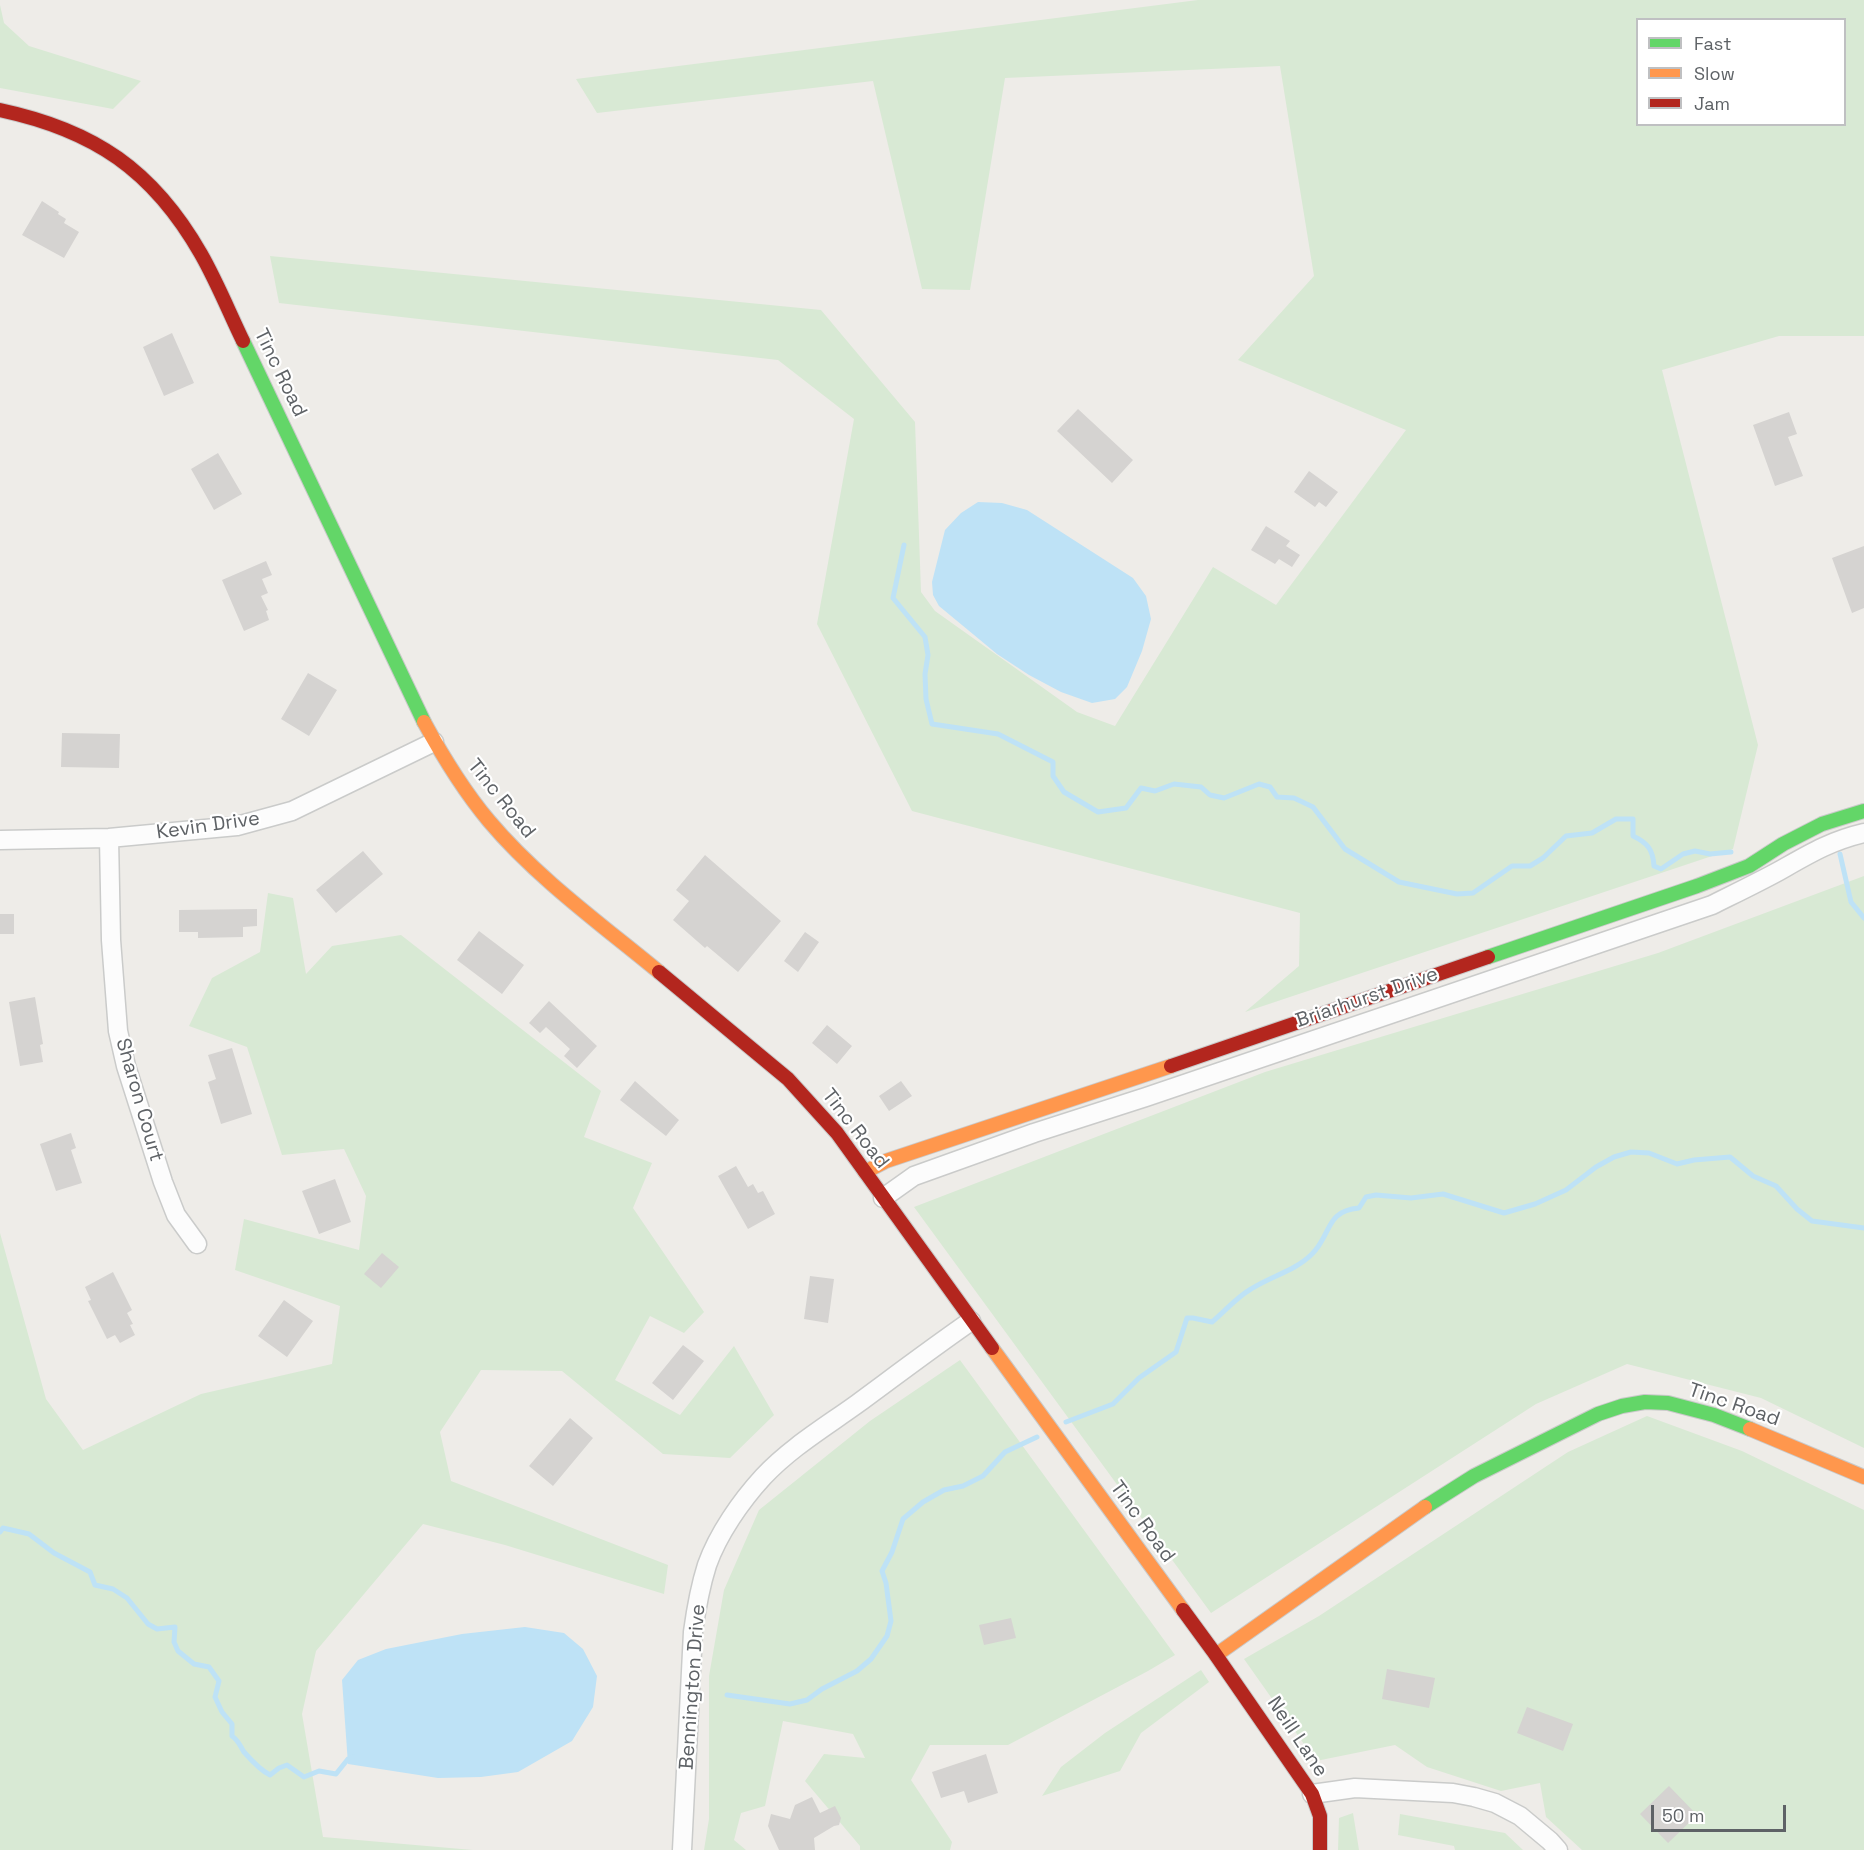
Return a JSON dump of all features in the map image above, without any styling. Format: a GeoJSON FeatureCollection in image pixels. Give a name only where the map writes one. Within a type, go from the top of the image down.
{"type":"FeatureCollection","features":[{"type":"Feature","properties":{"kind":"street","name":"Tinc Road"},"geometry":{"type":"LineString","coordinates":[[0,110],[56,124],[85,137],[115,155],[152,186],[174,211],[202,256],[434,742],[459,782],[517,852],[569,898],[788,1079],[824,1117],[1216,1655],[1415,1513],[1474,1476],[1598,1414],[1622,1406],[1645,1402],[1668,1403],[1714,1415],[1864,1477]]}},
{"type":"Feature","properties":{"kind":"street","name":"Kevin Drive"},"geometry":{"type":"LineString","coordinates":[[0,840],[109,838],[237,826],[292,811],[434,742]]}},
{"type":"Feature","properties":{"kind":"street","name":"Briarhurst Drive"},"geometry":{"type":"LineString","coordinates":[[865,1172],[886,1161],[1697,886],[1749,866],[1783,844],[1822,824],[1864,811]]}},
{"type":"Feature","properties":{"kind":"street","name":"Briarhurst Drive"},"geometry":{"type":"LineString","coordinates":[[883,1198],[914,1176],[1034,1133],[1712,905],[1779,871],[1817,848],[1864,833]]}},
{"type":"Feature","properties":{"kind":"street","name":"Sharon Court"},"geometry":{"type":"LineString","coordinates":[[109,838],[111,940],[118,1031],[126,1066],[163,1182],[176,1215],[197,1244]]}},
{"type":"Feature","properties":{"kind":"street","name":"Bennington Drive"},"geometry":{"type":"LineString","coordinates":[[682,1850],[693,1632],[708,1564],[724,1532],[739,1507],[764,1476],[795,1449],[971,1321]]}},
{"type":"Feature","properties":{"kind":"street","name":"Neill Lane"},"geometry":{"type":"LineString","coordinates":[[1216,1655],[1312,1794],[1320,1816],[1320,1850]]}},
{"type":"Feature","properties":{"kind":"street"},"geometry":{"type":"LineString","coordinates":[[1312,1794],[1355,1788],[1474,1797],[1495,1803],[1520,1816],[1558,1850]]}},
{"type":"Feature","properties":{"kind":"green space"},"geometry":{"type":"Polygon","coordinates":[[[1198,0],[1864,0],[1864,336],[1779,336],[1662,370],[1758,745],[1733,849],[1245,1012],[1299,966],[1300,913],[912,811],[817,624],[854,419],[778,360],[279,303],[270,256],[821,310],[915,422],[921,592],[935,611],[1077,712],[1115,726],[1213,567],[1276,605],[1406,430],[1238,360],[1314,276],[1280,66],[1005,78],[970,290],[922,289],[873,81],[597,113],[576,79],[1198,0]]]}},
{"type":"Feature","properties":{"kind":"green space"},"geometry":{"type":"Polygon","coordinates":[[[0,5],[4,23],[29,46],[141,81],[113,109],[0,88],[0,5]]]}},
{"type":"Feature","properties":{"kind":"green space"},"geometry":{"type":"Polygon","coordinates":[[[1864,876],[1864,1448],[1761,1398],[1627,1364],[1536,1404],[1211,1613],[914,1207],[1265,1072],[1658,953],[1864,876]]]}},
{"type":"Feature","properties":{"kind":"green space"},"geometry":{"type":"Polygon","coordinates":[[[268,893],[293,898],[306,974],[332,946],[401,935],[601,1091],[584,1137],[652,1163],[633,1208],[704,1312],[684,1333],[650,1316],[615,1380],[680,1415],[734,1346],[774,1415],[730,1458],[663,1454],[562,1371],[481,1370],[440,1432],[451,1481],[668,1565],[664,1594],[505,1545],[423,1524],[316,1651],[302,1714],[323,1837],[473,1850],[0,1850],[0,1233],[46,1399],[83,1450],[201,1394],[332,1364],[340,1306],[235,1270],[244,1219],[359,1250],[366,1196],[344,1149],[282,1155],[247,1047],[189,1026],[212,978],[260,952],[268,893]]]}},
{"type":"Feature","properties":{"kind":"green space"},"geometry":{"type":"Polygon","coordinates":[[[960,1360],[1175,1655],[1008,1745],[930,1745],[911,1780],[952,1842],[950,1850],[860,1850],[860,1846],[805,1781],[824,1754],[865,1758],[853,1734],[783,1721],[765,1806],[741,1813],[734,1840],[746,1850],[704,1850],[709,1819],[709,1676],[724,1590],[759,1510],[870,1421],[960,1360]]]}},
{"type":"Feature","properties":{"kind":"green space"},"geometry":{"type":"Polygon","coordinates":[[[1647,1416],[1742,1451],[1864,1510],[1864,1850],[1582,1850],[1546,1817],[1540,1783],[1501,1791],[1427,1767],[1395,1745],[1316,1761],[1244,1659],[1319,1616],[1568,1452],[1647,1416]]]}},
{"type":"Feature","properties":{"kind":"green space"},"geometry":{"type":"Polygon","coordinates":[[[1201,1670],[1209,1682],[1141,1733],[1120,1771],[1042,1796],[1061,1767],[1105,1733],[1201,1670]]]}},
{"type":"Feature","properties":{"kind":"green space"},"geometry":{"type":"Polygon","coordinates":[[[1353,1813],[1359,1850],[1338,1850],[1339,1818],[1353,1813]]]}},
{"type":"Feature","properties":{"kind":"green space"},"geometry":{"type":"Polygon","coordinates":[[[1400,1814],[1505,1833],[1523,1850],[1455,1850],[1454,1846],[1398,1835],[1400,1814]]]}},
{"type":"Feature","properties":{"kind":"water"},"geometry":{"type":"Polygon","coordinates":[[[978,502],[1002,503],[1027,510],[1133,578],[1146,596],[1151,619],[1142,651],[1127,687],[1115,699],[1092,703],[1061,692],[997,654],[939,606],[933,595],[932,582],[945,530],[961,513],[978,502]]]}},
{"type":"Feature","properties":{"kind":"water"},"geometry":{"type":"Polygon","coordinates":[[[525,1627],[564,1633],[583,1649],[597,1676],[593,1707],[572,1741],[518,1772],[481,1777],[438,1778],[348,1764],[342,1680],[358,1660],[386,1649],[462,1634],[525,1627]]]}},
{"type":"Feature","properties":{"kind":"building"},"geometry":{"type":"Polygon","coordinates":[[[42,201],[66,219],[64,223],[79,232],[64,258],[22,235],[42,201]]]}},
{"type":"Feature","properties":{"kind":"building"},"geometry":{"type":"Polygon","coordinates":[[[172,333],[194,383],[164,396],[143,347],[172,333]]]}},
{"type":"Feature","properties":{"kind":"building"},"geometry":{"type":"Polygon","coordinates":[[[1078,409],[1133,460],[1112,483],[1057,431],[1078,409]]]}},
{"type":"Feature","properties":{"kind":"building"},"geometry":{"type":"Polygon","coordinates":[[[1789,412],[1797,434],[1788,437],[1803,476],[1775,486],[1753,425],[1789,412]]]}},
{"type":"Feature","properties":{"kind":"building"},"geometry":{"type":"Polygon","coordinates":[[[218,453],[242,494],[214,510],[191,469],[218,453]]]}},
{"type":"Feature","properties":{"kind":"building"},"geometry":{"type":"Polygon","coordinates":[[[1309,471],[1338,492],[1326,507],[1319,502],[1315,507],[1294,492],[1309,471]]]}},
{"type":"Feature","properties":{"kind":"building"},"geometry":{"type":"Polygon","coordinates":[[[1266,526],[1290,541],[1286,546],[1300,555],[1292,567],[1279,559],[1275,564],[1251,550],[1266,526]]]}},
{"type":"Feature","properties":{"kind":"building"},"geometry":{"type":"Polygon","coordinates":[[[1864,546],[1864,608],[1852,613],[1832,558],[1864,546]]]}},
{"type":"Feature","properties":{"kind":"building"},"geometry":{"type":"Polygon","coordinates":[[[266,561],[272,575],[262,579],[268,593],[261,596],[268,610],[266,611],[269,620],[244,631],[222,580],[266,561]]]}},
{"type":"Feature","properties":{"kind":"building"},"geometry":{"type":"Polygon","coordinates":[[[308,673],[337,690],[309,736],[281,719],[308,673]]]}},
{"type":"Feature","properties":{"kind":"building"},"geometry":{"type":"Polygon","coordinates":[[[62,733],[120,734],[119,768],[61,767],[62,733]]]}},
{"type":"Feature","properties":{"kind":"building"},"geometry":{"type":"Polygon","coordinates":[[[363,851],[383,874],[336,913],[316,890],[363,851]]]}},
{"type":"Feature","properties":{"kind":"building"},"geometry":{"type":"Polygon","coordinates":[[[705,855],[781,921],[738,972],[707,946],[705,948],[673,920],[689,901],[676,890],[705,855]]]}},
{"type":"Feature","properties":{"kind":"building"},"geometry":{"type":"Polygon","coordinates":[[[257,909],[257,926],[243,927],[243,937],[198,938],[198,932],[179,932],[179,910],[257,909]]]}},
{"type":"Feature","properties":{"kind":"building"},"geometry":{"type":"Polygon","coordinates":[[[0,914],[14,914],[14,934],[0,934],[0,914]]]}},
{"type":"Feature","properties":{"kind":"building"},"geometry":{"type":"Polygon","coordinates":[[[479,931],[524,965],[502,994],[457,960],[479,931]]]}},
{"type":"Feature","properties":{"kind":"building"},"geometry":{"type":"Polygon","coordinates":[[[805,932],[819,942],[798,972],[784,961],[805,932]]]}},
{"type":"Feature","properties":{"kind":"building"},"geometry":{"type":"Polygon","coordinates":[[[35,997],[43,1044],[40,1045],[43,1062],[20,1066],[9,1002],[35,997]]]}},
{"type":"Feature","properties":{"kind":"building"},"geometry":{"type":"Polygon","coordinates":[[[549,1001],[597,1046],[577,1068],[564,1056],[570,1049],[546,1027],[540,1033],[529,1023],[549,1001]]]}},
{"type":"Feature","properties":{"kind":"building"},"geometry":{"type":"Polygon","coordinates":[[[827,1025],[852,1046],[837,1064],[812,1043],[827,1025]]]}},
{"type":"Feature","properties":{"kind":"building"},"geometry":{"type":"Polygon","coordinates":[[[232,1048],[252,1114],[221,1124],[208,1082],[216,1079],[208,1055],[232,1048]]]}},
{"type":"Feature","properties":{"kind":"building"},"geometry":{"type":"Polygon","coordinates":[[[635,1081],[679,1120],[666,1136],[620,1100],[635,1081]]]}},
{"type":"Feature","properties":{"kind":"building"},"geometry":{"type":"Polygon","coordinates":[[[901,1081],[912,1096],[889,1111],[879,1096],[901,1081]]]}},
{"type":"Feature","properties":{"kind":"building"},"geometry":{"type":"Polygon","coordinates":[[[71,1133],[76,1148],[71,1150],[82,1183],[56,1191],[40,1144],[71,1133]]]}},
{"type":"Feature","properties":{"kind":"building"},"geometry":{"type":"Polygon","coordinates":[[[736,1166],[748,1187],[753,1184],[758,1193],[763,1191],[775,1214],[748,1229],[718,1176],[736,1166]]]}},
{"type":"Feature","properties":{"kind":"building"},"geometry":{"type":"Polygon","coordinates":[[[335,1179],[351,1222],[319,1234],[302,1191],[335,1179]]]}},
{"type":"Feature","properties":{"kind":"building"},"geometry":{"type":"Polygon","coordinates":[[[382,1253],[399,1267],[381,1288],[364,1274],[382,1253]]]}},
{"type":"Feature","properties":{"kind":"building"},"geometry":{"type":"Polygon","coordinates":[[[113,1272],[132,1310],[127,1313],[133,1324],[130,1325],[135,1335],[120,1343],[115,1335],[107,1339],[88,1301],[91,1300],[85,1287],[113,1272]]]}},
{"type":"Feature","properties":{"kind":"building"},"geometry":{"type":"Polygon","coordinates":[[[810,1276],[834,1279],[828,1323],[804,1319],[810,1276]]]}},
{"type":"Feature","properties":{"kind":"building"},"geometry":{"type":"Polygon","coordinates":[[[284,1300],[313,1321],[287,1357],[258,1336],[284,1300]]]}},
{"type":"Feature","properties":{"kind":"building"},"geometry":{"type":"Polygon","coordinates":[[[683,1345],[704,1361],[673,1400],[652,1383],[683,1345]]]}},
{"type":"Feature","properties":{"kind":"building"},"geometry":{"type":"Polygon","coordinates":[[[570,1418],[593,1438],[553,1486],[529,1466],[570,1418]]]}},
{"type":"Feature","properties":{"kind":"building"},"geometry":{"type":"Polygon","coordinates":[[[1011,1618],[1016,1638],[984,1645],[979,1625],[1011,1618]]]}},
{"type":"Feature","properties":{"kind":"building"},"geometry":{"type":"Polygon","coordinates":[[[1387,1669],[1435,1678],[1429,1708],[1382,1699],[1387,1669]]]}},
{"type":"Feature","properties":{"kind":"building"},"geometry":{"type":"Polygon","coordinates":[[[1527,1707],[1573,1724],[1563,1751],[1517,1733],[1527,1707]]]}},
{"type":"Feature","properties":{"kind":"building"},"geometry":{"type":"Polygon","coordinates":[[[986,1754],[998,1793],[968,1803],[964,1791],[941,1798],[932,1772],[986,1754]]]}},
{"type":"Feature","properties":{"kind":"building"},"geometry":{"type":"Polygon","coordinates":[[[1669,1786],[1697,1815],[1668,1843],[1640,1814],[1669,1786]]]}},
{"type":"Feature","properties":{"kind":"building"},"geometry":{"type":"Polygon","coordinates":[[[812,1797],[820,1813],[835,1806],[841,1818],[839,1825],[814,1838],[815,1850],[779,1850],[768,1826],[771,1814],[790,1819],[795,1805],[812,1797]]]}},
{"type":"Feature","properties":{"kind":"waterway"},"geometry":{"type":"LineString","coordinates":[[904,545],[893,598],[925,637],[928,655],[925,674],[926,699],[932,724],[998,734],[1053,762],[1053,776],[1064,792],[1098,812],[1126,808],[1141,788],[1155,791],[1174,784],[1201,787],[1210,795],[1224,798],[1259,784],[1270,787],[1277,797],[1294,798],[1313,807],[1345,849],[1399,882],[1457,894],[1473,893],[1512,866],[1530,866],[1543,858],[1566,836],[1592,833],[1616,819],[1633,819],[1633,836],[1646,844],[1651,851],[1654,866],[1661,869],[1683,854],[1695,851],[1710,854],[1731,852]]}},
{"type":"Feature","properties":{"kind":"waterway"},"geometry":{"type":"LineString","coordinates":[[1840,854],[1851,902],[1864,918]]}},
{"type":"Feature","properties":{"kind":"waterway"},"geometry":{"type":"LineString","coordinates":[[1066,1422],[1113,1404],[1139,1378],[1176,1352],[1187,1318],[1212,1322],[1246,1292],[1305,1260],[1318,1246],[1334,1219],[1348,1210],[1359,1208],[1366,1197],[1376,1195],[1411,1198],[1443,1194],[1504,1213],[1535,1204],[1566,1190],[1596,1167],[1614,1157],[1631,1152],[1649,1153],[1677,1164],[1730,1157],[1753,1176],[1776,1186],[1797,1209],[1812,1221],[1864,1228]]}},
{"type":"Feature","properties":{"kind":"waterway"},"geometry":{"type":"LineString","coordinates":[[727,1695],[790,1704],[807,1700],[822,1689],[857,1671],[871,1659],[887,1636],[891,1621],[886,1583],[882,1571],[892,1552],[903,1519],[923,1502],[944,1490],[963,1486],[983,1476],[1005,1452],[1037,1437]]}},
{"type":"Feature","properties":{"kind":"waterway"},"geometry":{"type":"LineString","coordinates":[[0,1532],[3,1528],[29,1534],[54,1553],[90,1572],[95,1585],[113,1589],[127,1598],[148,1624],[157,1629],[175,1627],[174,1642],[178,1651],[194,1664],[209,1667],[219,1681],[215,1697],[222,1712],[232,1724],[232,1736],[244,1752],[266,1773],[270,1775],[287,1765],[304,1777],[319,1771],[336,1774],[348,1759],[353,1757]]}},
{"type":"Feature","properties":{"kind":"traffic: fast"},"geometry":{"type":"LineString","coordinates":[[243,341],[424,722]]}},
{"type":"Feature","properties":{"kind":"traffic: fast"},"geometry":{"type":"LineString","coordinates":[[1488,957],[1749,866],[1783,844],[1822,824],[1864,811]]}},
{"type":"Feature","properties":{"kind":"traffic: fast"},"geometry":{"type":"LineString","coordinates":[[1425,1507],[1474,1476],[1598,1414],[1622,1406],[1645,1402],[1668,1403],[1714,1415],[1750,1429]]}},
{"type":"Feature","properties":{"kind":"traffic: slow"},"geometry":{"type":"LineString","coordinates":[[424,722],[462,785],[508,842],[571,900],[659,972]]}},
{"type":"Feature","properties":{"kind":"traffic: slow"},"geometry":{"type":"LineString","coordinates":[[865,1172],[886,1161],[1171,1066]]}},
{"type":"Feature","properties":{"kind":"traffic: slow"},"geometry":{"type":"LineString","coordinates":[[992,1348],[1183,1610]]}},
{"type":"Feature","properties":{"kind":"traffic: slow"},"geometry":{"type":"LineString","coordinates":[[1750,1429],[1864,1477]]}},
{"type":"Feature","properties":{"kind":"traffic: slow"},"geometry":{"type":"LineString","coordinates":[[1216,1655],[1425,1507]]}},
{"type":"Feature","properties":{"kind":"traffic: jam"},"geometry":{"type":"LineString","coordinates":[[0,110],[34,118],[92,142],[118,158],[141,177],[163,199],[201,254],[243,341]]}},
{"type":"Feature","properties":{"kind":"traffic: jam"},"geometry":{"type":"LineString","coordinates":[[1171,1066],[1488,957]]}},
{"type":"Feature","properties":{"kind":"traffic: jam"},"geometry":{"type":"LineString","coordinates":[[659,972],[788,1079],[837,1133],[992,1348]]}},
{"type":"Feature","properties":{"kind":"traffic: jam"},"geometry":{"type":"LineString","coordinates":[[1183,1610],[1312,1794],[1320,1816],[1320,1850]]}}]}
